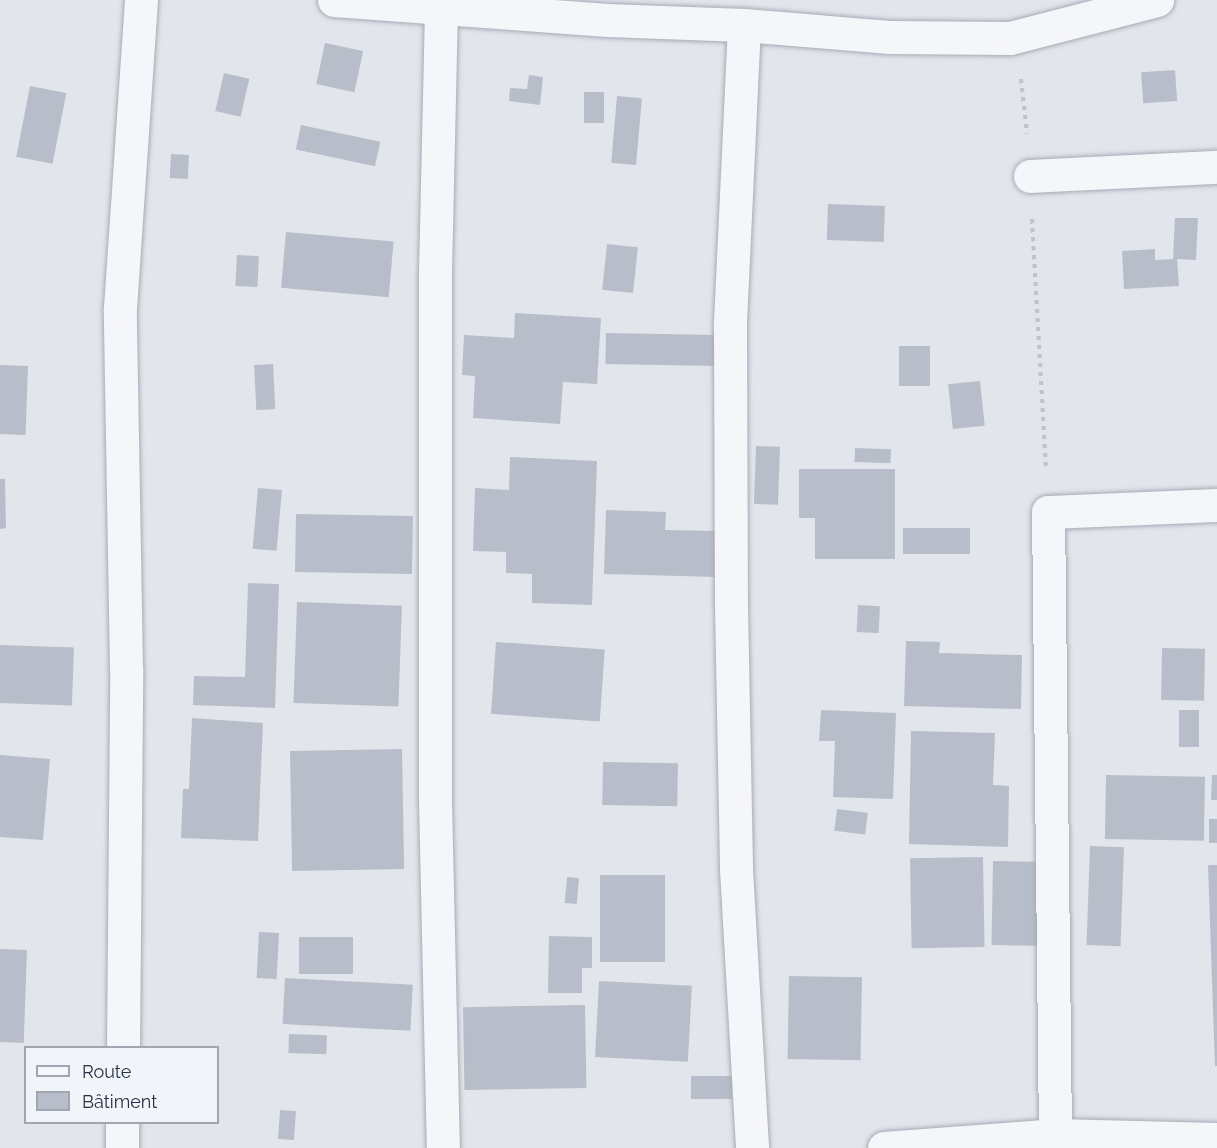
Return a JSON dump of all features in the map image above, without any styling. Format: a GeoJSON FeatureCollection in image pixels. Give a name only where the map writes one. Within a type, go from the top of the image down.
{"type":"FeatureCollection","features":[{"type":"Feature","properties":{"kind":"street"},"geometry":{"type":"LineString","coordinates":[[123,1046],[126,668],[120,308],[141,0]]}},
{"type":"Feature","properties":{"kind":"street"},"geometry":{"type":"LineString","coordinates":[[334,0],[607,21],[744,25],[890,37],[1010,38],[1158,0]]}},
{"type":"Feature","properties":{"kind":"street"},"geometry":{"type":"LineString","coordinates":[[441,9],[435,272],[435,801],[443,1148]]}},
{"type":"Feature","properties":{"kind":"street"},"geometry":{"type":"LineString","coordinates":[[744,25],[730,327],[731,593],[736,869],[752,1148]]}},
{"type":"Feature","properties":{"kind":"street"},"geometry":{"type":"LineString","coordinates":[[1030,176],[1217,167]]}},
{"type":"Feature","properties":{"kind":"street"},"geometry":{"type":"LineString","coordinates":[[1054,1135],[1048,512],[1217,505]]}},
{"type":"Feature","properties":{"kind":"street"},"geometry":{"type":"LineString","coordinates":[[122,1124],[122,1148]]}},
{"type":"Feature","properties":{"kind":"street"},"geometry":{"type":"LineString","coordinates":[[884,1148],[1054,1135],[1217,1139]]}},
{"type":"Feature","properties":{"kind":"path"},"geometry":{"type":"LineString","coordinates":[[1010,38],[1024,89],[1048,512]]}},
{"type":"Feature","properties":{"kind":"building"},"geometry":{"type":"Polygon","coordinates":[[[325,43],[363,51],[354,92],[316,84],[325,43]]]}},
{"type":"Feature","properties":{"kind":"building"},"geometry":{"type":"Polygon","coordinates":[[[1175,70],[1177,101],[1143,103],[1141,72],[1175,70]]]}},
{"type":"Feature","properties":{"kind":"building"},"geometry":{"type":"Polygon","coordinates":[[[224,73],[249,79],[241,117],[215,111],[224,73]]]}},
{"type":"Feature","properties":{"kind":"building"},"geometry":{"type":"Polygon","coordinates":[[[529,75],[543,77],[540,105],[509,101],[510,88],[527,89],[529,75]]]}},
{"type":"Feature","properties":{"kind":"building"},"geometry":{"type":"Polygon","coordinates":[[[30,86],[66,93],[53,164],[16,157],[30,86]]]}},
{"type":"Feature","properties":{"kind":"building"},"geometry":{"type":"Polygon","coordinates":[[[584,92],[604,92],[604,123],[584,123],[584,92]]]}},
{"type":"Feature","properties":{"kind":"building"},"geometry":{"type":"Polygon","coordinates":[[[617,96],[642,98],[636,165],[611,163],[617,96]]]}},
{"type":"Feature","properties":{"kind":"building"},"geometry":{"type":"Polygon","coordinates":[[[301,125],[380,142],[375,166],[296,149],[301,125]]]}},
{"type":"Feature","properties":{"kind":"building"},"geometry":{"type":"Polygon","coordinates":[[[171,154],[189,155],[188,179],[170,178],[171,154]]]}},
{"type":"Feature","properties":{"kind":"building"},"geometry":{"type":"Polygon","coordinates":[[[828,204],[885,206],[884,242],[827,240],[828,204]]]}},
{"type":"Feature","properties":{"kind":"building"},"geometry":{"type":"Polygon","coordinates":[[[1175,218],[1198,218],[1196,260],[1177,259],[1179,286],[1124,289],[1122,251],[1155,249],[1155,260],[1173,259],[1175,218]]]}},
{"type":"Feature","properties":{"kind":"building"},"geometry":{"type":"Polygon","coordinates":[[[286,232],[394,241],[389,297],[281,288],[286,232]]]}},
{"type":"Feature","properties":{"kind":"building"},"geometry":{"type":"Polygon","coordinates":[[[607,244],[638,247],[633,293],[602,290],[607,244]]]}},
{"type":"Feature","properties":{"kind":"building"},"geometry":{"type":"Polygon","coordinates":[[[237,255],[259,256],[257,287],[235,286],[237,255]]]}},
{"type":"Feature","properties":{"kind":"building"},"geometry":{"type":"Polygon","coordinates":[[[515,313],[601,318],[597,384],[563,382],[560,424],[473,418],[475,376],[462,375],[464,335],[514,338],[515,313]]]}},
{"type":"Feature","properties":{"kind":"building"},"geometry":{"type":"Polygon","coordinates":[[[606,333],[718,335],[717,366],[605,364],[606,333]]]}},
{"type":"Feature","properties":{"kind":"building"},"geometry":{"type":"Polygon","coordinates":[[[899,346],[930,346],[930,386],[899,386],[899,346]]]}},
{"type":"Feature","properties":{"kind":"building"},"geometry":{"type":"Polygon","coordinates":[[[273,364],[275,409],[256,410],[254,365],[273,364]]]}},
{"type":"Feature","properties":{"kind":"building"},"geometry":{"type":"Polygon","coordinates":[[[0,365],[28,366],[26,435],[0,434],[0,365]]]}},
{"type":"Feature","properties":{"kind":"building"},"geometry":{"type":"Polygon","coordinates":[[[980,381],[985,426],[953,429],[948,384],[980,381]]]}},
{"type":"Feature","properties":{"kind":"building"},"geometry":{"type":"Polygon","coordinates":[[[756,446],[780,447],[778,505],[754,504],[756,446]]]}},
{"type":"Feature","properties":{"kind":"building"},"geometry":{"type":"Polygon","coordinates":[[[855,448],[891,449],[890,463],[855,462],[855,448]]]}},
{"type":"Feature","properties":{"kind":"building"},"geometry":{"type":"Polygon","coordinates":[[[510,457],[597,461],[592,605],[532,603],[532,574],[506,573],[506,552],[473,551],[475,488],[509,490],[510,457]]]}},
{"type":"Feature","properties":{"kind":"building"},"geometry":{"type":"Polygon","coordinates":[[[799,469],[895,469],[895,559],[815,559],[815,518],[799,518],[799,469]]]}},
{"type":"Feature","properties":{"kind":"building"},"geometry":{"type":"Polygon","coordinates":[[[0,479],[5,479],[6,528],[0,529],[0,479]]]}},
{"type":"Feature","properties":{"kind":"building"},"geometry":{"type":"Polygon","coordinates":[[[258,488],[282,490],[277,551],[253,549],[258,488]]]}},
{"type":"Feature","properties":{"kind":"building"},"geometry":{"type":"Polygon","coordinates":[[[606,510],[666,512],[665,530],[718,531],[718,577],[604,574],[606,510]]]}},
{"type":"Feature","properties":{"kind":"building"},"geometry":{"type":"Polygon","coordinates":[[[296,514],[413,516],[412,574],[295,572],[296,514]]]}},
{"type":"Feature","properties":{"kind":"building"},"geometry":{"type":"Polygon","coordinates":[[[903,528],[970,528],[970,554],[903,554],[903,528]]]}},
{"type":"Feature","properties":{"kind":"building"},"geometry":{"type":"Polygon","coordinates":[[[248,583],[279,584],[275,708],[193,705],[194,676],[245,677],[248,583]]]}},
{"type":"Feature","properties":{"kind":"building"},"geometry":{"type":"Polygon","coordinates":[[[297,602],[402,606],[398,707],[293,703],[297,602]]]}},
{"type":"Feature","properties":{"kind":"building"},"geometry":{"type":"Polygon","coordinates":[[[858,605],[880,606],[879,633],[857,632],[858,605]]]}},
{"type":"Feature","properties":{"kind":"building"},"geometry":{"type":"Polygon","coordinates":[[[906,641],[940,642],[939,653],[1022,655],[1021,709],[904,706],[906,641]]]}},
{"type":"Feature","properties":{"kind":"building"},"geometry":{"type":"Polygon","coordinates":[[[496,642],[605,650],[600,721],[491,714],[496,642]]]}},
{"type":"Feature","properties":{"kind":"building"},"geometry":{"type":"Polygon","coordinates":[[[0,645],[74,648],[72,706],[0,703],[0,645]]]}},
{"type":"Feature","properties":{"kind":"building"},"geometry":{"type":"Polygon","coordinates":[[[1162,648],[1205,649],[1204,701],[1161,700],[1162,648]]]}},
{"type":"Feature","properties":{"kind":"building"},"geometry":{"type":"Polygon","coordinates":[[[821,710],[896,713],[893,799],[833,797],[835,741],[819,741],[821,710]]]}},
{"type":"Feature","properties":{"kind":"building"},"geometry":{"type":"Polygon","coordinates":[[[1179,710],[1199,710],[1199,747],[1179,747],[1179,710]]]}},
{"type":"Feature","properties":{"kind":"building"},"geometry":{"type":"Polygon","coordinates":[[[192,718],[263,723],[258,841],[181,838],[183,789],[189,789],[192,718]]]}},
{"type":"Feature","properties":{"kind":"building"},"geometry":{"type":"Polygon","coordinates":[[[911,731],[995,733],[993,785],[1009,786],[1008,847],[909,844],[911,731]]]}},
{"type":"Feature","properties":{"kind":"building"},"geometry":{"type":"Polygon","coordinates":[[[402,749],[404,869],[292,871],[290,751],[402,749]]]}},
{"type":"Feature","properties":{"kind":"building"},"geometry":{"type":"Polygon","coordinates":[[[0,755],[50,759],[43,840],[0,837],[0,755]]]}},
{"type":"Feature","properties":{"kind":"building"},"geometry":{"type":"Polygon","coordinates":[[[603,762],[678,763],[677,806],[602,805],[603,762]]]}},
{"type":"Feature","properties":{"kind":"building"},"geometry":{"type":"Polygon","coordinates":[[[1106,775],[1205,777],[1204,841],[1105,839],[1106,775]]]}},
{"type":"Feature","properties":{"kind":"building"},"geometry":{"type":"Polygon","coordinates":[[[1212,775],[1217,775],[1217,800],[1211,800],[1212,775]]]}},
{"type":"Feature","properties":{"kind":"building"},"geometry":{"type":"Polygon","coordinates":[[[837,809],[868,813],[865,835],[834,831],[837,809]]]}},
{"type":"Feature","properties":{"kind":"building"},"geometry":{"type":"Polygon","coordinates":[[[1209,819],[1217,819],[1217,843],[1209,843],[1209,819]]]}},
{"type":"Feature","properties":{"kind":"building"},"geometry":{"type":"Polygon","coordinates":[[[1090,846],[1124,847],[1121,946],[1087,945],[1090,846]]]}},
{"type":"Feature","properties":{"kind":"building"},"geometry":{"type":"Polygon","coordinates":[[[983,857],[985,947],[912,948],[910,858],[983,857]]]}},
{"type":"Feature","properties":{"kind":"building"},"geometry":{"type":"Polygon","coordinates":[[[993,861],[1041,862],[1040,946],[992,945],[993,861]]]}},
{"type":"Feature","properties":{"kind":"building"},"geometry":{"type":"Polygon","coordinates":[[[1208,865],[1217,865],[1217,1066],[1215,1066],[1208,865]]]}},
{"type":"Feature","properties":{"kind":"building"},"geometry":{"type":"Polygon","coordinates":[[[600,875],[665,875],[665,962],[600,962],[600,875]]]}},
{"type":"Feature","properties":{"kind":"building"},"geometry":{"type":"Polygon","coordinates":[[[567,877],[579,878],[577,904],[565,903],[567,877]]]}},
{"type":"Feature","properties":{"kind":"building"},"geometry":{"type":"Polygon","coordinates":[[[259,932],[279,933],[277,979],[257,978],[259,932]]]}},
{"type":"Feature","properties":{"kind":"building"},"geometry":{"type":"Polygon","coordinates":[[[549,936],[592,937],[592,968],[582,968],[582,993],[548,993],[549,936]]]}},
{"type":"Feature","properties":{"kind":"building"},"geometry":{"type":"Polygon","coordinates":[[[299,937],[353,937],[353,974],[299,974],[299,937]]]}},
{"type":"Feature","properties":{"kind":"building"},"geometry":{"type":"Polygon","coordinates":[[[0,949],[27,950],[24,1043],[0,1042],[0,949]]]}},
{"type":"Feature","properties":{"kind":"building"},"geometry":{"type":"Polygon","coordinates":[[[789,976],[862,977],[861,1060],[788,1059],[789,976]]]}},
{"type":"Feature","properties":{"kind":"building"},"geometry":{"type":"Polygon","coordinates":[[[285,978],[413,985],[410,1031],[283,1024],[285,978]]]}},
{"type":"Feature","properties":{"kind":"building"},"geometry":{"type":"Polygon","coordinates":[[[599,981],[692,986],[688,1062],[595,1057],[599,981]]]}},
{"type":"Feature","properties":{"kind":"building"},"geometry":{"type":"Polygon","coordinates":[[[585,1005],[586,1088],[464,1090],[463,1007],[585,1005]]]}},
{"type":"Feature","properties":{"kind":"building"},"geometry":{"type":"Polygon","coordinates":[[[289,1034],[327,1035],[326,1054],[288,1053],[289,1034]]]}},
{"type":"Feature","properties":{"kind":"building"},"geometry":{"type":"Polygon","coordinates":[[[691,1076],[732,1076],[732,1099],[691,1099],[691,1076]]]}},
{"type":"Feature","properties":{"kind":"building"},"geometry":{"type":"Polygon","coordinates":[[[280,1110],[296,1111],[294,1140],[278,1139],[280,1110]]]}}]}
